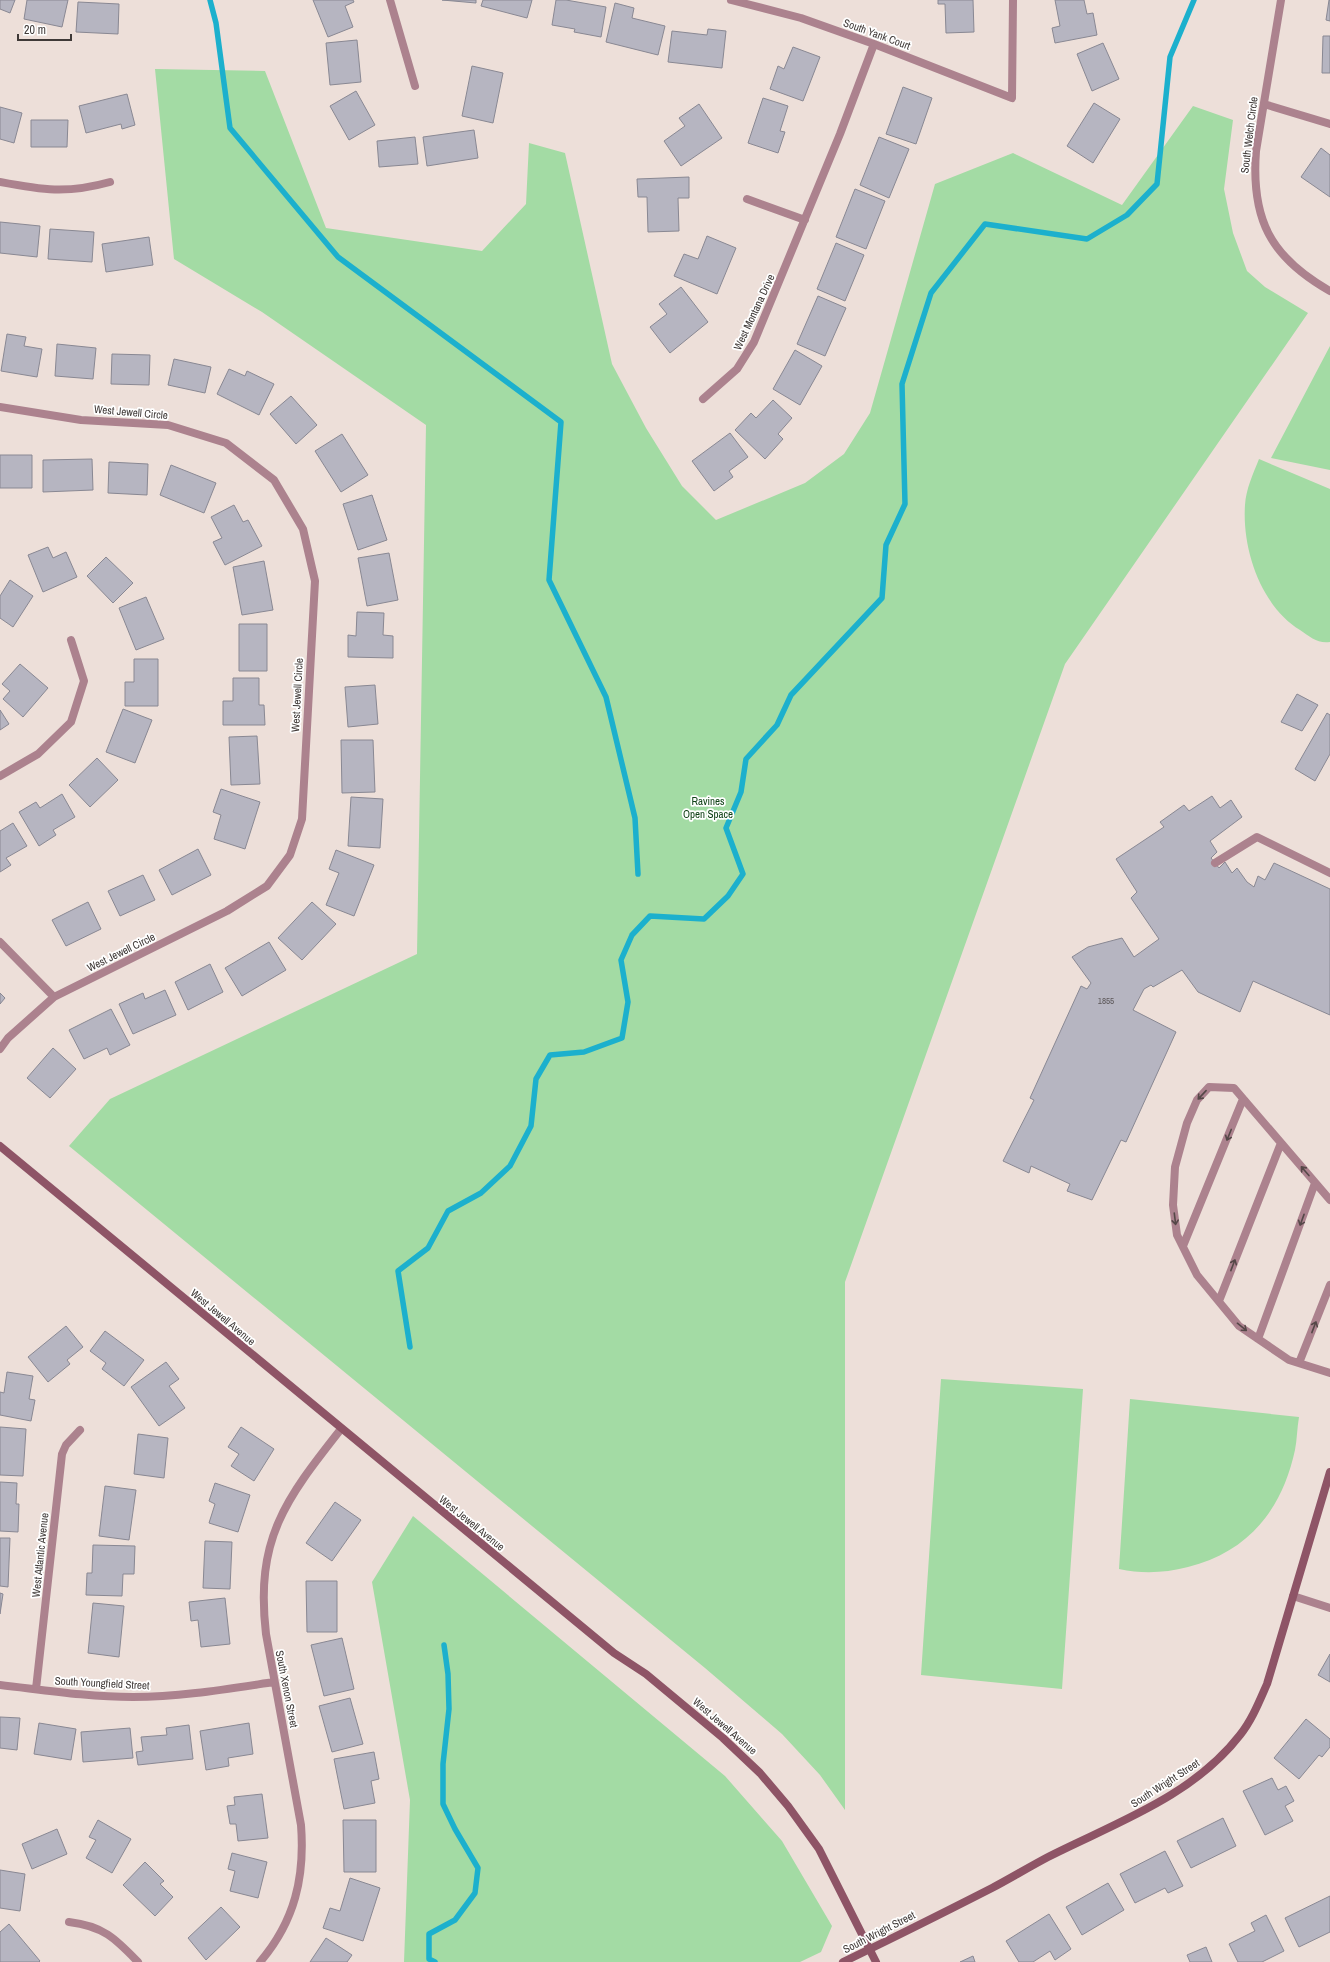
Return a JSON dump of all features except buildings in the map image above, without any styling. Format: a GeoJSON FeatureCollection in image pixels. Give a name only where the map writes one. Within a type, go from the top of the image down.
{"type":"FeatureCollection","features":[{"type":"Feature","properties":{"kind":"main road","name":"West Jewell Avenue"},"geometry":{"type":"LineString","coordinates":[[0,1146],[614,1653],[646,1674],[723,1738],[760,1773],[788,1806],[819,1849],[876,1962]]}},
{"type":"Feature","properties":{"kind":"main road","name":"South Wright Street"},"geometry":{"type":"LineString","coordinates":[[843,1962],[993,1887],[1048,1857],[1133,1817],[1165,1798],[1207,1769],[1241,1734],[1255,1711],[1267,1684],[1330,1472]]}},
{"type":"Feature","properties":{"kind":"street"},"geometry":{"type":"LineString","coordinates":[[390,0],[415,86]]}},
{"type":"Feature","properties":{"kind":"street","name":"South Yank Court"},"geometry":{"type":"LineString","coordinates":[[731,0],[801,18],[874,44],[1012,98],[1013,0]]}},
{"type":"Feature","properties":{"kind":"street","name":"South Welch Circle"},"geometry":{"type":"LineString","coordinates":[[1281,0],[1255,171],[1256,203],[1266,230],[1290,262],[1302,273],[1330,291]]}},
{"type":"Feature","properties":{"kind":"street","name":"West Montana Drive"},"geometry":{"type":"LineString","coordinates":[[703,399],[737,369],[754,342],[806,220],[874,44]]}},
{"type":"Feature","properties":{"kind":"street"},"geometry":{"type":"LineString","coordinates":[[1264,104],[1330,124]]}},
{"type":"Feature","properties":{"kind":"street"},"geometry":{"type":"LineString","coordinates":[[0,182],[63,191],[110,182]]}},
{"type":"Feature","properties":{"kind":"street"},"geometry":{"type":"LineString","coordinates":[[746,199],[806,220]]}},
{"type":"Feature","properties":{"kind":"street","name":"West Jewell Circle"},"geometry":{"type":"LineString","coordinates":[[0,407],[81,420],[168,425],[226,442],[274,480],[303,529],[315,581],[302,819],[290,855],[267,886],[227,911],[54,997],[8,1038],[0,1050]]}},
{"type":"Feature","properties":{"kind":"street"},"geometry":{"type":"LineString","coordinates":[[0,776],[38,754],[71,722],[84,681],[71,640]]}},
{"type":"Feature","properties":{"kind":"street"},"geometry":{"type":"LineString","coordinates":[[1215,863],[1257,837],[1330,873]]}},
{"type":"Feature","properties":{"kind":"street"},"geometry":{"type":"LineString","coordinates":[[0,942],[54,997]]}},
{"type":"Feature","properties":{"kind":"street"},"geometry":{"type":"LineString","coordinates":[[1330,1200],[1234,1088],[1209,1088],[1198,1100],[1187,1123],[1175,1167],[1173,1205],[1177,1235],[1197,1275],[1239,1326],[1289,1360],[1330,1373]]}},
{"type":"Feature","properties":{"kind":"street"},"geometry":{"type":"LineString","coordinates":[[1183,1246],[1244,1099]]}},
{"type":"Feature","properties":{"kind":"street"},"geometry":{"type":"LineString","coordinates":[[1219,1301],[1281,1144]]}},
{"type":"Feature","properties":{"kind":"street"},"geometry":{"type":"LineString","coordinates":[[1258,1338],[1316,1183]]}},
{"type":"Feature","properties":{"kind":"street"},"geometry":{"type":"LineString","coordinates":[[1300,1363],[1330,1285]]}},
{"type":"Feature","properties":{"kind":"street","name":"South Xenon Street"},"geometry":{"type":"LineString","coordinates":[[260,1962],[278,1938],[292,1906],[302,1872],[303,1850],[301,1825],[274,1682],[263,1610],[265,1571],[270,1546],[278,1520],[293,1492],[341,1429]]}},
{"type":"Feature","properties":{"kind":"street","name":"West Atlantic Avenue"},"geometry":{"type":"LineString","coordinates":[[36,1689],[62,1454],[66,1445],[80,1430]]}},
{"type":"Feature","properties":{"kind":"street"},"geometry":{"type":"LineString","coordinates":[[1293,1596],[1330,1608]]}},
{"type":"Feature","properties":{"kind":"street","name":"South Youngfield Street"},"geometry":{"type":"LineString","coordinates":[[0,1685],[92,1695],[155,1697],[214,1691],[274,1682]]}},
{"type":"Feature","properties":{"kind":"street"},"geometry":{"type":"LineString","coordinates":[[69,1922],[88,1924],[104,1931],[138,1962]]}},
{"type":"Feature","properties":{"kind":"green space","name":"Ravines Open Space"},"geometry":{"type":"Polygon","coordinates":[[[155,69],[265,71],[326,228],[482,251],[526,204],[529,143],[565,153],[612,364],[646,428],[682,486],[716,520],[805,483],[844,454],[870,413],[935,184],[1013,153],[1122,205],[1193,106],[1233,120],[1224,189],[1233,233],[1247,271],[1265,287],[1308,313],[1065,664],[845,1282],[845,1810],[820,1775],[782,1734],[705,1668],[69,1146],[110,1099],[417,954],[426,425],[262,312],[174,259],[155,69]]]}},
{"type":"Feature","properties":{"kind":"green space"},"geometry":{"type":"Polygon","coordinates":[[[1330,346],[1330,470],[1271,458],[1330,346]]]}},
{"type":"Feature","properties":{"kind":"green space"},"geometry":{"type":"Polygon","coordinates":[[[1259,459],[1330,489],[1330,642],[1322,642],[1314,639],[1286,620],[1265,592],[1257,575],[1247,540],[1245,505],[1248,487],[1259,459]]]}},
{"type":"Feature","properties":{"kind":"green space"},"geometry":{"type":"Polygon","coordinates":[[[941,1379],[1083,1389],[1062,1689],[921,1675],[941,1379]]]}},
{"type":"Feature","properties":{"kind":"green space"},"geometry":{"type":"Polygon","coordinates":[[[1130,1399],[1299,1417],[1295,1450],[1289,1472],[1281,1491],[1271,1509],[1259,1525],[1245,1539],[1228,1551],[1209,1560],[1188,1567],[1170,1571],[1154,1572],[1137,1572],[1119,1569],[1130,1399]]]}},
{"type":"Feature","properties":{"kind":"green space"},"geometry":{"type":"Polygon","coordinates":[[[413,1516],[725,1776],[782,1841],[832,1926],[821,1952],[800,1962],[404,1962],[410,1800],[372,1582],[413,1516]]]}},
{"type":"Feature","properties":{"kind":"waterway"},"geometry":{"type":"LineString","coordinates":[[210,0],[216,23],[230,128],[338,257],[561,422],[549,580],[606,697],[635,818],[638,874]]}},
{"type":"Feature","properties":{"kind":"waterway"},"geometry":{"type":"LineString","coordinates":[[410,1347],[398,1271],[428,1248],[448,1211],[481,1193],[510,1166],[531,1126],[536,1079],[550,1055],[584,1052],[622,1038],[628,1002],[621,960],[632,935],[650,916],[704,919],[728,896],[743,874],[726,828],[741,792],[746,759],[777,725],[791,695],[882,598],[886,545],[905,504],[902,384],[931,293],[985,224],[1087,239],[1127,215],[1157,184],[1170,57],[1194,0]]}},
{"type":"Feature","properties":{"kind":"waterway"},"geometry":{"type":"LineString","coordinates":[[435,1962],[429,1959],[429,1934],[455,1920],[475,1893],[478,1868],[455,1829],[443,1804],[443,1764],[449,1709],[448,1674],[444,1645]]}}]}
